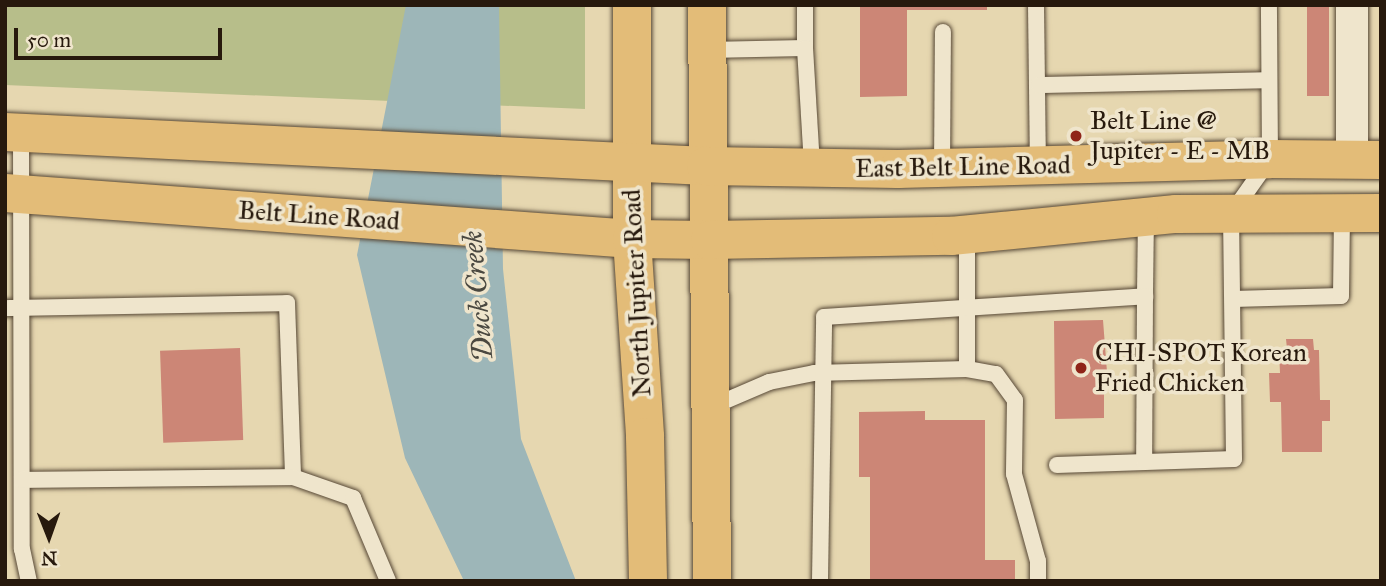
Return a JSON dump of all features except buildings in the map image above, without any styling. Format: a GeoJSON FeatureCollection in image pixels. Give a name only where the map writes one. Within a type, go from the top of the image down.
{"type":"FeatureCollection","features":[{"type":"Feature","properties":{"kind":"main road","name":"North Jupiter Road"},"geometry":{"type":"LineString","coordinates":[[632,5],[632,239],[646,473],[648,581]]}},
{"type":"Feature","properties":{"kind":"main road"},"geometry":{"type":"LineString","coordinates":[[707,5],[706,166],[710,240],[712,581]]}},
{"type":"Feature","properties":{"kind":"main road"},"geometry":{"type":"LineString","coordinates":[[13,133],[630,163]]}},
{"type":"Feature","properties":{"kind":"main road","name":"East Belt Line Road"},"geometry":{"type":"LineString","coordinates":[[630,163],[942,168],[1270,159],[1366,160]]}},
{"type":"Feature","properties":{"kind":"main road","name":"Belt Line Road"},"geometry":{"type":"LineString","coordinates":[[13,193],[632,239]]}},
{"type":"Feature","properties":{"kind":"main road"},"geometry":{"type":"LineString","coordinates":[[632,239],[967,235],[1146,218],[1231,214],[1381,213]]}},
{"type":"Feature","properties":{"kind":"street"},"geometry":{"type":"LineString","coordinates":[[1352,5],[1366,160]]}},
{"type":"Feature","properties":{"kind":"lane"},"geometry":{"type":"LineString","coordinates":[[804,5],[812,168]]}},
{"type":"Feature","properties":{"kind":"lane"},"geometry":{"type":"LineString","coordinates":[[1036,5],[1038,167]]}},
{"type":"Feature","properties":{"kind":"lane"},"geometry":{"type":"LineString","coordinates":[[1057,464],[1234,459],[1231,214],[1270,159],[1269,5]]}},
{"type":"Feature","properties":{"kind":"lane"},"geometry":{"type":"LineString","coordinates":[[942,168],[943,32]]}},
{"type":"Feature","properties":{"kind":"lane"},"geometry":{"type":"LineString","coordinates":[[707,50],[805,48]]}},
{"type":"Feature","properties":{"kind":"lane"},"geometry":{"type":"LineString","coordinates":[[1039,85],[1269,80]]}},
{"type":"Feature","properties":{"kind":"lane"},"geometry":{"type":"LineString","coordinates":[[13,133],[13,193],[24,309],[22,549],[29,581]]}},
{"type":"Feature","properties":{"kind":"lane"},"geometry":{"type":"LineString","coordinates":[[1233,299],[1341,296],[1342,213]]}},
{"type":"Feature","properties":{"kind":"lane"},"geometry":{"type":"LineString","coordinates":[[1144,462],[1146,218]]}},
{"type":"Feature","properties":{"kind":"lane"},"geometry":{"type":"LineString","coordinates":[[967,235],[967,369]]}},
{"type":"Feature","properties":{"kind":"lane"},"geometry":{"type":"LineString","coordinates":[[820,581],[824,317],[967,310],[1045,300],[1145,296]]}},
{"type":"Feature","properties":{"kind":"lane"},"geometry":{"type":"LineString","coordinates":[[5,308],[286,303],[293,477]]}},
{"type":"Feature","properties":{"kind":"lane"},"geometry":{"type":"LineString","coordinates":[[711,407],[769,382],[824,373],[967,369],[996,374],[1015,400],[1014,474],[1038,561],[1038,581]]}},
{"type":"Feature","properties":{"kind":"lane"},"geometry":{"type":"LineString","coordinates":[[22,480],[293,477],[353,498],[388,581]]}},
{"type":"Feature","properties":{"kind":"green space"},"geometry":{"type":"Polygon","coordinates":[[[5,5],[585,5],[585,109],[5,85],[5,5]]]}},
{"type":"Feature","properties":{"kind":"water","name":"Duck Creek"},"geometry":{"type":"Polygon","coordinates":[[[406,5],[499,5],[503,269],[521,439],[576,581],[464,581],[405,458],[357,255],[406,5]]]}},
{"type":"Feature","properties":{"kind":"place","name":"Belt Line @ Jupiter - E - MB"},"geometry":{"type":"Point","coordinates":[1076,136]}},
{"type":"Feature","properties":{"kind":"place","name":"CHI-SPOT Korean Fried Chicken"},"geometry":{"type":"Point","coordinates":[1081,368]}}]}
